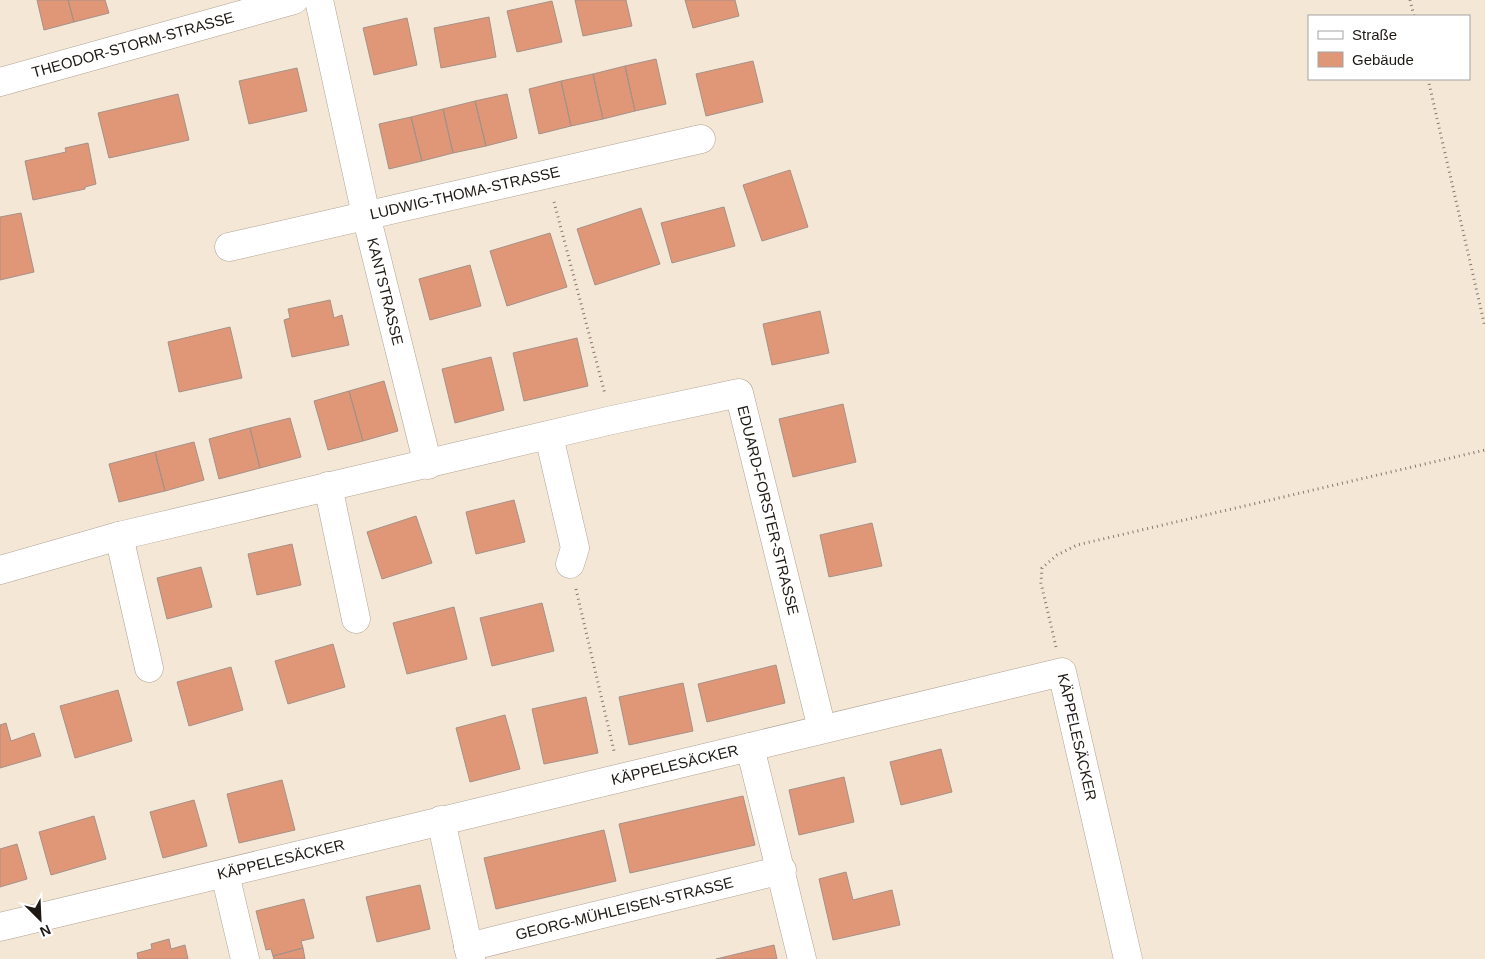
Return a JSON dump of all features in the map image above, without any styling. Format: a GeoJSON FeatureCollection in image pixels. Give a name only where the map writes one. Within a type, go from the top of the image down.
{"type":"FeatureCollection","features":[{"type":"Feature","properties":{"kind":"street","name":"THEODOR-STORM-STRASSE"},"geometry":{"type":"LineString","coordinates":[[0,82],[294,0]]}},
{"type":"Feature","properties":{"kind":"street","name":"KANTSTRASSE"},"geometry":{"type":"LineString","coordinates":[[319,0],[366,216],[428,465]]}},
{"type":"Feature","properties":{"kind":"street","name":"LUDWIG-THOMA-STRASSE"},"geometry":{"type":"LineString","coordinates":[[229,247],[701,139]]}},
{"type":"Feature","properties":{"kind":"street","name":"EDUARD-FORSTER-STRASSE"},"geometry":{"type":"LineString","coordinates":[[0,570],[119,536],[328,486],[428,465],[612,420],[739,393],[822,729]]}},
{"type":"Feature","properties":{"kind":"street"},"geometry":{"type":"LineString","coordinates":[[549,436],[575,548],[570,564]]}},
{"type":"Feature","properties":{"kind":"street"},"geometry":{"type":"LineString","coordinates":[[328,486],[356,619]]}},
{"type":"Feature","properties":{"kind":"street"},"geometry":{"type":"LineString","coordinates":[[119,536],[149,668]]}},
{"type":"Feature","properties":{"kind":"street","name":"KÄPPELESÄCKER"},"geometry":{"type":"LineString","coordinates":[[0,927],[1062,672],[1128,959]]}},
{"type":"Feature","properties":{"kind":"street"},"geometry":{"type":"LineString","coordinates":[[750,747],[782,870],[802,959]]}},
{"type":"Feature","properties":{"kind":"street","name":"GEORG-MÜHLEISEN-STRASSE"},"geometry":{"type":"LineString","coordinates":[[441,820],[469,953],[782,870]]}},
{"type":"Feature","properties":{"kind":"street"},"geometry":{"type":"LineString","coordinates":[[225,874],[245,959]]}},
{"type":"Feature","properties":{"kind":"path"},"geometry":{"type":"LineString","coordinates":[[1410,0],[1414,15]]}},
{"type":"Feature","properties":{"kind":"path"},"geometry":{"type":"LineString","coordinates":[[1428,80],[1485,327]]}},
{"type":"Feature","properties":{"kind":"path"},"geometry":{"type":"LineString","coordinates":[[547,175],[612,420]]}},
{"type":"Feature","properties":{"kind":"path"},"geometry":{"type":"LineString","coordinates":[[1062,672],[1041,583],[1042,568],[1057,555],[1087,542],[1485,450]]}},
{"type":"Feature","properties":{"kind":"path"},"geometry":{"type":"LineString","coordinates":[[570,564],[621,777]]}},
{"type":"Feature","properties":{"kind":"building"},"geometry":{"type":"Polygon","coordinates":[[[37,0],[68,0],[74,22],[44,30],[37,0]]]}},
{"type":"Feature","properties":{"kind":"building"},"geometry":{"type":"Polygon","coordinates":[[[68,0],[105,0],[109,13],[74,22],[68,0]]]}},
{"type":"Feature","properties":{"kind":"building"},"geometry":{"type":"Polygon","coordinates":[[[575,0],[626,0],[632,26],[583,36],[575,0]]]}},
{"type":"Feature","properties":{"kind":"building"},"geometry":{"type":"Polygon","coordinates":[[[685,0],[735,0],[739,16],[693,28],[685,0]]]}},
{"type":"Feature","properties":{"kind":"building"},"geometry":{"type":"Polygon","coordinates":[[[552,1],[562,42],[517,52],[507,11],[552,1]]]}},
{"type":"Feature","properties":{"kind":"building"},"geometry":{"type":"Polygon","coordinates":[[[489,17],[496,57],[441,68],[434,28],[489,17]]]}},
{"type":"Feature","properties":{"kind":"building"},"geometry":{"type":"Polygon","coordinates":[[[407,18],[417,65],[374,75],[363,28],[407,18]]]}},
{"type":"Feature","properties":{"kind":"building"},"geometry":{"type":"Polygon","coordinates":[[[656,59],[666,104],[635,111],[625,66],[656,59]]]}},
{"type":"Feature","properties":{"kind":"building"},"geometry":{"type":"Polygon","coordinates":[[[753,61],[763,102],[706,116],[696,74],[753,61]]]}},
{"type":"Feature","properties":{"kind":"building"},"geometry":{"type":"Polygon","coordinates":[[[625,66],[635,111],[603,119],[593,74],[625,66]]]}},
{"type":"Feature","properties":{"kind":"building"},"geometry":{"type":"Polygon","coordinates":[[[297,68],[307,111],[249,124],[239,81],[297,68]]]}},
{"type":"Feature","properties":{"kind":"building"},"geometry":{"type":"Polygon","coordinates":[[[593,74],[603,119],[571,126],[561,81],[593,74]]]}},
{"type":"Feature","properties":{"kind":"building"},"geometry":{"type":"Polygon","coordinates":[[[561,81],[571,126],[539,134],[529,89],[561,81]]]}},
{"type":"Feature","properties":{"kind":"building"},"geometry":{"type":"Polygon","coordinates":[[[178,94],[189,140],[109,158],[98,113],[178,94]]]}},
{"type":"Feature","properties":{"kind":"building"},"geometry":{"type":"Polygon","coordinates":[[[507,94],[517,138],[486,146],[475,101],[507,94]]]}},
{"type":"Feature","properties":{"kind":"building"},"geometry":{"type":"Polygon","coordinates":[[[475,101],[486,146],[453,153],[443,109],[475,101]]]}},
{"type":"Feature","properties":{"kind":"building"},"geometry":{"type":"Polygon","coordinates":[[[443,109],[453,153],[422,161],[411,117],[443,109]]]}},
{"type":"Feature","properties":{"kind":"building"},"geometry":{"type":"Polygon","coordinates":[[[411,117],[422,161],[389,169],[379,124],[411,117]]]}},
{"type":"Feature","properties":{"kind":"building"},"geometry":{"type":"Polygon","coordinates":[[[88,143],[96,184],[85,187],[85,189],[33,200],[25,161],[66,152],[65,148],[88,143]]]}},
{"type":"Feature","properties":{"kind":"building"},"geometry":{"type":"Polygon","coordinates":[[[790,170],[808,227],[762,241],[743,185],[790,170]]]}},
{"type":"Feature","properties":{"kind":"building"},"geometry":{"type":"Polygon","coordinates":[[[724,207],[735,246],[672,263],[661,223],[724,207]]]}},
{"type":"Feature","properties":{"kind":"building"},"geometry":{"type":"Polygon","coordinates":[[[641,208],[660,264],[595,285],[577,229],[641,208]]]}},
{"type":"Feature","properties":{"kind":"building"},"geometry":{"type":"Polygon","coordinates":[[[21,213],[34,272],[0,280],[0,217],[21,213]]]}},
{"type":"Feature","properties":{"kind":"building"},"geometry":{"type":"Polygon","coordinates":[[[550,233],[567,287],[507,306],[490,251],[550,233]]]}},
{"type":"Feature","properties":{"kind":"building"},"geometry":{"type":"Polygon","coordinates":[[[470,265],[481,306],[430,320],[419,279],[470,265]]]}},
{"type":"Feature","properties":{"kind":"building"},"geometry":{"type":"Polygon","coordinates":[[[330,300],[334,318],[342,315],[349,345],[292,357],[284,320],[290,318],[288,309],[330,300]]]}},
{"type":"Feature","properties":{"kind":"building"},"geometry":{"type":"Polygon","coordinates":[[[820,311],[829,353],[772,365],[763,324],[820,311]]]}},
{"type":"Feature","properties":{"kind":"building"},"geometry":{"type":"Polygon","coordinates":[[[230,327],[242,378],[179,392],[168,342],[230,327]]]}},
{"type":"Feature","properties":{"kind":"building"},"geometry":{"type":"Polygon","coordinates":[[[577,338],[588,386],[524,401],[513,353],[577,338]]]}},
{"type":"Feature","properties":{"kind":"building"},"geometry":{"type":"Polygon","coordinates":[[[491,357],[504,410],[455,423],[442,369],[491,357]]]}},
{"type":"Feature","properties":{"kind":"building"},"geometry":{"type":"Polygon","coordinates":[[[384,381],[398,431],[363,441],[349,391],[384,381]]]}},
{"type":"Feature","properties":{"kind":"building"},"geometry":{"type":"Polygon","coordinates":[[[349,391],[363,441],[328,450],[314,401],[349,391]]]}},
{"type":"Feature","properties":{"kind":"building"},"geometry":{"type":"Polygon","coordinates":[[[843,404],[856,462],[793,477],[779,419],[843,404]]]}},
{"type":"Feature","properties":{"kind":"building"},"geometry":{"type":"Polygon","coordinates":[[[290,418],[301,457],[260,468],[250,428],[290,418]]]}},
{"type":"Feature","properties":{"kind":"building"},"geometry":{"type":"Polygon","coordinates":[[[250,428],[260,468],[219,479],[209,439],[250,428]]]}},
{"type":"Feature","properties":{"kind":"building"},"geometry":{"type":"Polygon","coordinates":[[[194,442],[204,480],[165,491],[155,452],[194,442]]]}},
{"type":"Feature","properties":{"kind":"building"},"geometry":{"type":"Polygon","coordinates":[[[155,452],[165,491],[119,502],[109,464],[155,452]]]}},
{"type":"Feature","properties":{"kind":"building"},"geometry":{"type":"Polygon","coordinates":[[[514,500],[525,542],[476,554],[466,512],[514,500]]]}},
{"type":"Feature","properties":{"kind":"building"},"geometry":{"type":"Polygon","coordinates":[[[416,516],[432,563],[382,579],[367,532],[416,516]]]}},
{"type":"Feature","properties":{"kind":"building"},"geometry":{"type":"Polygon","coordinates":[[[872,523],[882,566],[829,577],[820,535],[872,523]]]}},
{"type":"Feature","properties":{"kind":"building"},"geometry":{"type":"Polygon","coordinates":[[[292,544],[301,585],[257,595],[248,554],[292,544]]]}},
{"type":"Feature","properties":{"kind":"building"},"geometry":{"type":"Polygon","coordinates":[[[201,567],[212,607],[167,619],[157,578],[201,567]]]}},
{"type":"Feature","properties":{"kind":"building"},"geometry":{"type":"Polygon","coordinates":[[[542,603],[554,651],[492,666],[480,618],[542,603]]]}},
{"type":"Feature","properties":{"kind":"building"},"geometry":{"type":"Polygon","coordinates":[[[454,607],[467,659],[407,674],[393,623],[454,607]]]}},
{"type":"Feature","properties":{"kind":"building"},"geometry":{"type":"Polygon","coordinates":[[[333,644],[345,687],[288,704],[275,661],[333,644]]]}},
{"type":"Feature","properties":{"kind":"building"},"geometry":{"type":"Polygon","coordinates":[[[776,665],[785,703],[707,722],[698,684],[776,665]]]}},
{"type":"Feature","properties":{"kind":"building"},"geometry":{"type":"Polygon","coordinates":[[[231,667],[243,710],[189,726],[177,682],[231,667]]]}},
{"type":"Feature","properties":{"kind":"building"},"geometry":{"type":"Polygon","coordinates":[[[683,683],[693,731],[629,745],[619,697],[683,683]]]}},
{"type":"Feature","properties":{"kind":"building"},"geometry":{"type":"Polygon","coordinates":[[[118,690],[132,741],[75,758],[60,706],[118,690]]]}},
{"type":"Feature","properties":{"kind":"building"},"geometry":{"type":"Polygon","coordinates":[[[586,697],[598,753],[544,764],[532,709],[586,697]]]}},
{"type":"Feature","properties":{"kind":"building"},"geometry":{"type":"Polygon","coordinates":[[[505,715],[520,769],[470,782],[456,728],[505,715]]]}},
{"type":"Feature","properties":{"kind":"building"},"geometry":{"type":"Polygon","coordinates":[[[6,723],[11,741],[34,733],[41,756],[0,768],[0,725],[6,723]]]}},
{"type":"Feature","properties":{"kind":"building"},"geometry":{"type":"Polygon","coordinates":[[[941,749],[952,792],[901,805],[890,762],[941,749]]]}},
{"type":"Feature","properties":{"kind":"building"},"geometry":{"type":"Polygon","coordinates":[[[844,777],[854,822],[799,835],[789,790],[844,777]]]}},
{"type":"Feature","properties":{"kind":"building"},"geometry":{"type":"Polygon","coordinates":[[[282,780],[295,830],[239,843],[227,794],[282,780]]]}},
{"type":"Feature","properties":{"kind":"building"},"geometry":{"type":"Polygon","coordinates":[[[743,796],[755,845],[630,873],[619,824],[743,796]]]}},
{"type":"Feature","properties":{"kind":"building"},"geometry":{"type":"Polygon","coordinates":[[[194,800],[207,846],[163,858],[150,812],[194,800]]]}},
{"type":"Feature","properties":{"kind":"building"},"geometry":{"type":"Polygon","coordinates":[[[94,816],[106,859],[51,875],[39,832],[94,816]]]}},
{"type":"Feature","properties":{"kind":"building"},"geometry":{"type":"Polygon","coordinates":[[[604,830],[616,881],[496,909],[484,858],[604,830]]]}},
{"type":"Feature","properties":{"kind":"building"},"geometry":{"type":"Polygon","coordinates":[[[17,844],[27,879],[0,887],[0,849],[17,844]]]}},
{"type":"Feature","properties":{"kind":"building"},"geometry":{"type":"Polygon","coordinates":[[[846,872],[853,900],[892,890],[900,925],[833,940],[819,879],[846,872]]]}},
{"type":"Feature","properties":{"kind":"building"},"geometry":{"type":"Polygon","coordinates":[[[420,885],[430,929],[377,942],[366,897],[420,885]]]}},
{"type":"Feature","properties":{"kind":"building"},"geometry":{"type":"Polygon","coordinates":[[[304,899],[314,938],[301,941],[303,948],[273,956],[271,949],[266,950],[256,911],[304,899]]]}},
{"type":"Feature","properties":{"kind":"building"},"geometry":{"type":"Polygon","coordinates":[[[169,939],[171,949],[185,945],[188,959],[138,959],[137,953],[152,949],[151,944],[169,939]]]}},
{"type":"Feature","properties":{"kind":"building"},"geometry":{"type":"Polygon","coordinates":[[[774,945],[777,959],[716,959],[774,945]]]}},
{"type":"Feature","properties":{"kind":"building"},"geometry":{"type":"Polygon","coordinates":[[[303,948],[305,959],[274,959],[273,956],[303,948]]]}}]}
